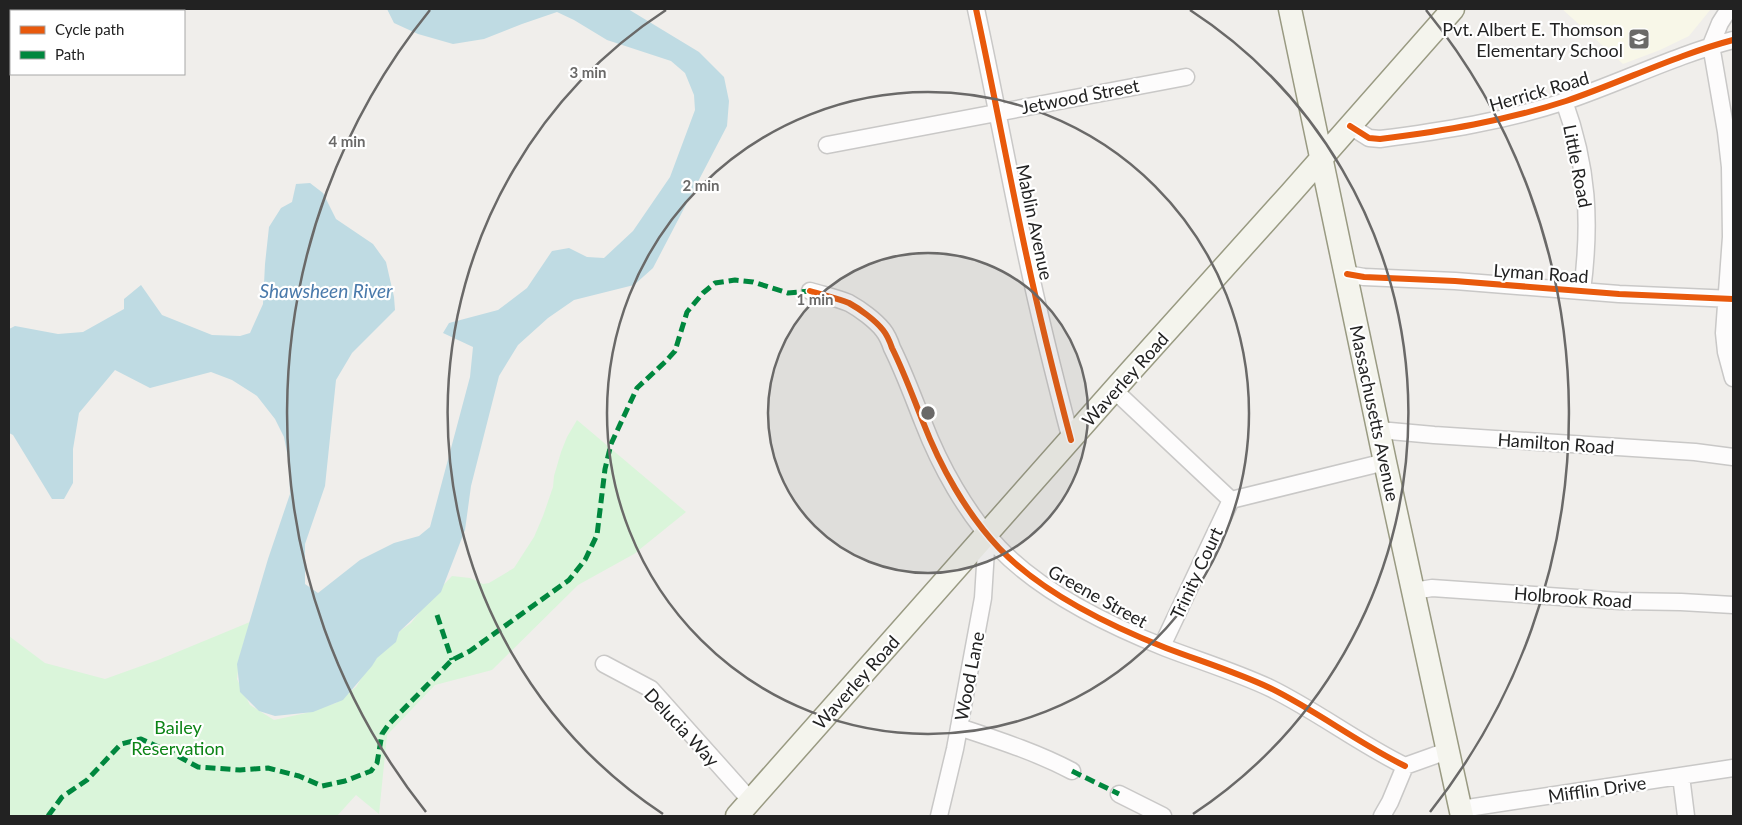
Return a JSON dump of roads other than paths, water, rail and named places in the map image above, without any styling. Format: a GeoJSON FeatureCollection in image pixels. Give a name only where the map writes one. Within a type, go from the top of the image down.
{"type":"FeatureCollection","features":[{"type":"Feature","properties":{"kind":"main road","name":"Massachusetts Avenue"},"geometry":{"type":"LineString","coordinates":[[1290,9],[1461,813]]}},
{"type":"Feature","properties":{"kind":"main road","name":"Waverley Road"},"geometry":{"type":"LineString","coordinates":[[744,808],[1453,9]]}},
{"type":"Feature","properties":{"kind":"street","name":"Mablin Avenue"},"geometry":{"type":"LineString","coordinates":[[976,9],[999,111],[1027,258],[1071,440]]}},
{"type":"Feature","properties":{"kind":"street"},"geometry":{"type":"LineString","coordinates":[[1729,9],[1720,23],[1711,45],[1730,167],[1731,237],[1729,298],[1724,333],[1726,352],[1733,378]]}},
{"type":"Feature","properties":{"kind":"street","name":"Herrick Road"},"geometry":{"type":"LineString","coordinates":[[1350,126],[1369,138],[1380,139],[1463,127],[1564,101],[1711,45],[1733,40]]}},
{"type":"Feature","properties":{"kind":"street","name":"Jetwood Street"},"geometry":{"type":"LineString","coordinates":[[827,145],[1186,77]]}},
{"type":"Feature","properties":{"kind":"street","name":"Little Road"},"geometry":{"type":"LineString","coordinates":[[1564,101],[1574,130],[1586,191],[1588,219],[1582,291]]}},
{"type":"Feature","properties":{"kind":"street","name":"Lyman Road"},"geometry":{"type":"LineString","coordinates":[[1347,274],[1364,277],[1455,281],[1582,291],[1729,298]]}},
{"type":"Feature","properties":{"kind":"street","name":"Greene Street"},"geometry":{"type":"LineString","coordinates":[[810,292],[849,303],[884,331],[902,367],[937,455],[959,493],[987,534],[1013,562],[1060,596],[1108,622],[1162,646],[1268,688],[1296,702],[1404,766]]}},
{"type":"Feature","properties":{"kind":"street"},"geometry":{"type":"LineString","coordinates":[[1114,390],[1230,500],[1385,462]]}},
{"type":"Feature","properties":{"kind":"street","name":"Hamilton Road"},"geometry":{"type":"LineString","coordinates":[[1379,430],[1434,436],[1694,452],[1733,457]]}},
{"type":"Feature","properties":{"kind":"street","name":"Trinity Court"},"geometry":{"type":"LineString","coordinates":[[1162,646],[1230,500]]}},
{"type":"Feature","properties":{"kind":"street","name":"Wood Lane"},"geometry":{"type":"LineString","coordinates":[[939,816],[959,727],[983,598],[987,534]]}},
{"type":"Feature","properties":{"kind":"street","name":"Holbrook Road"},"geometry":{"type":"LineString","coordinates":[[1414,591],[1432,588],[1620,601],[1733,605]]}},
{"type":"Feature","properties":{"kind":"street","name":"Delucia Way"},"geometry":{"type":"LineString","coordinates":[[604,664],[651,689],[744,808]]}},
{"type":"Feature","properties":{"kind":"street"},"geometry":{"type":"LineString","coordinates":[[959,727],[1006,742],[1072,770]]}},
{"type":"Feature","properties":{"kind":"street"},"geometry":{"type":"LineString","coordinates":[[1382,816],[1390,802],[1404,766],[1447,751]]}},
{"type":"Feature","properties":{"kind":"street","name":"Mifflin Drive"},"geometry":{"type":"LineString","coordinates":[[1461,813],[1733,768]]}},
{"type":"Feature","properties":{"kind":"street"},"geometry":{"type":"LineString","coordinates":[[1681,776],[1686,816]]}},
{"type":"Feature","properties":{"kind":"street"},"geometry":{"type":"LineString","coordinates":[[1119,794],[1163,816]]}},
{"type":"Feature","properties":{"kind":"water","name":"Shawsheen River"},"geometry":{"type":"Polygon","coordinates":[[[387,9],[628,9],[699,52],[724,77],[729,101],[727,126],[653,268],[634,285],[574,300],[548,318],[518,345],[499,376],[471,486],[465,530],[441,592],[399,632],[396,642],[377,658],[343,700],[313,712],[275,716],[259,711],[240,692],[237,664],[268,559],[290,494],[289,463],[284,437],[275,419],[257,396],[232,380],[211,372],[150,388],[115,370],[79,413],[73,449],[73,483],[64,499],[52,499],[13,435],[9,433],[9,329],[15,326],[58,334],[83,332],[124,309],[124,299],[141,285],[162,315],[212,335],[240,336],[250,333],[263,304],[269,227],[281,208],[292,202],[296,184],[310,183],[323,193],[336,219],[373,244],[386,262],[395,310],[352,353],[336,380],[325,486],[305,544],[305,584],[318,593],[360,560],[394,543],[419,536],[430,527],[470,377],[473,347],[443,333],[449,323],[498,310],[527,288],[552,251],[569,248],[587,257],[604,258],[633,231],[670,177],[695,110],[694,95],[685,73],[671,61],[607,40],[557,12],[484,39],[453,44],[418,34],[394,23],[387,9]]]}},
{"type":"Feature","properties":{"kind":"place","name":"Pvt. Albert E. Thomson Elementary School"},"geometry":{"type":"Point","coordinates":[1639,39]}},
{"type":"Feature","properties":{"kind":"park label","name":"Bailey Reservation"},"geometry":{"type":"Point","coordinates":[178,738]}}]}
